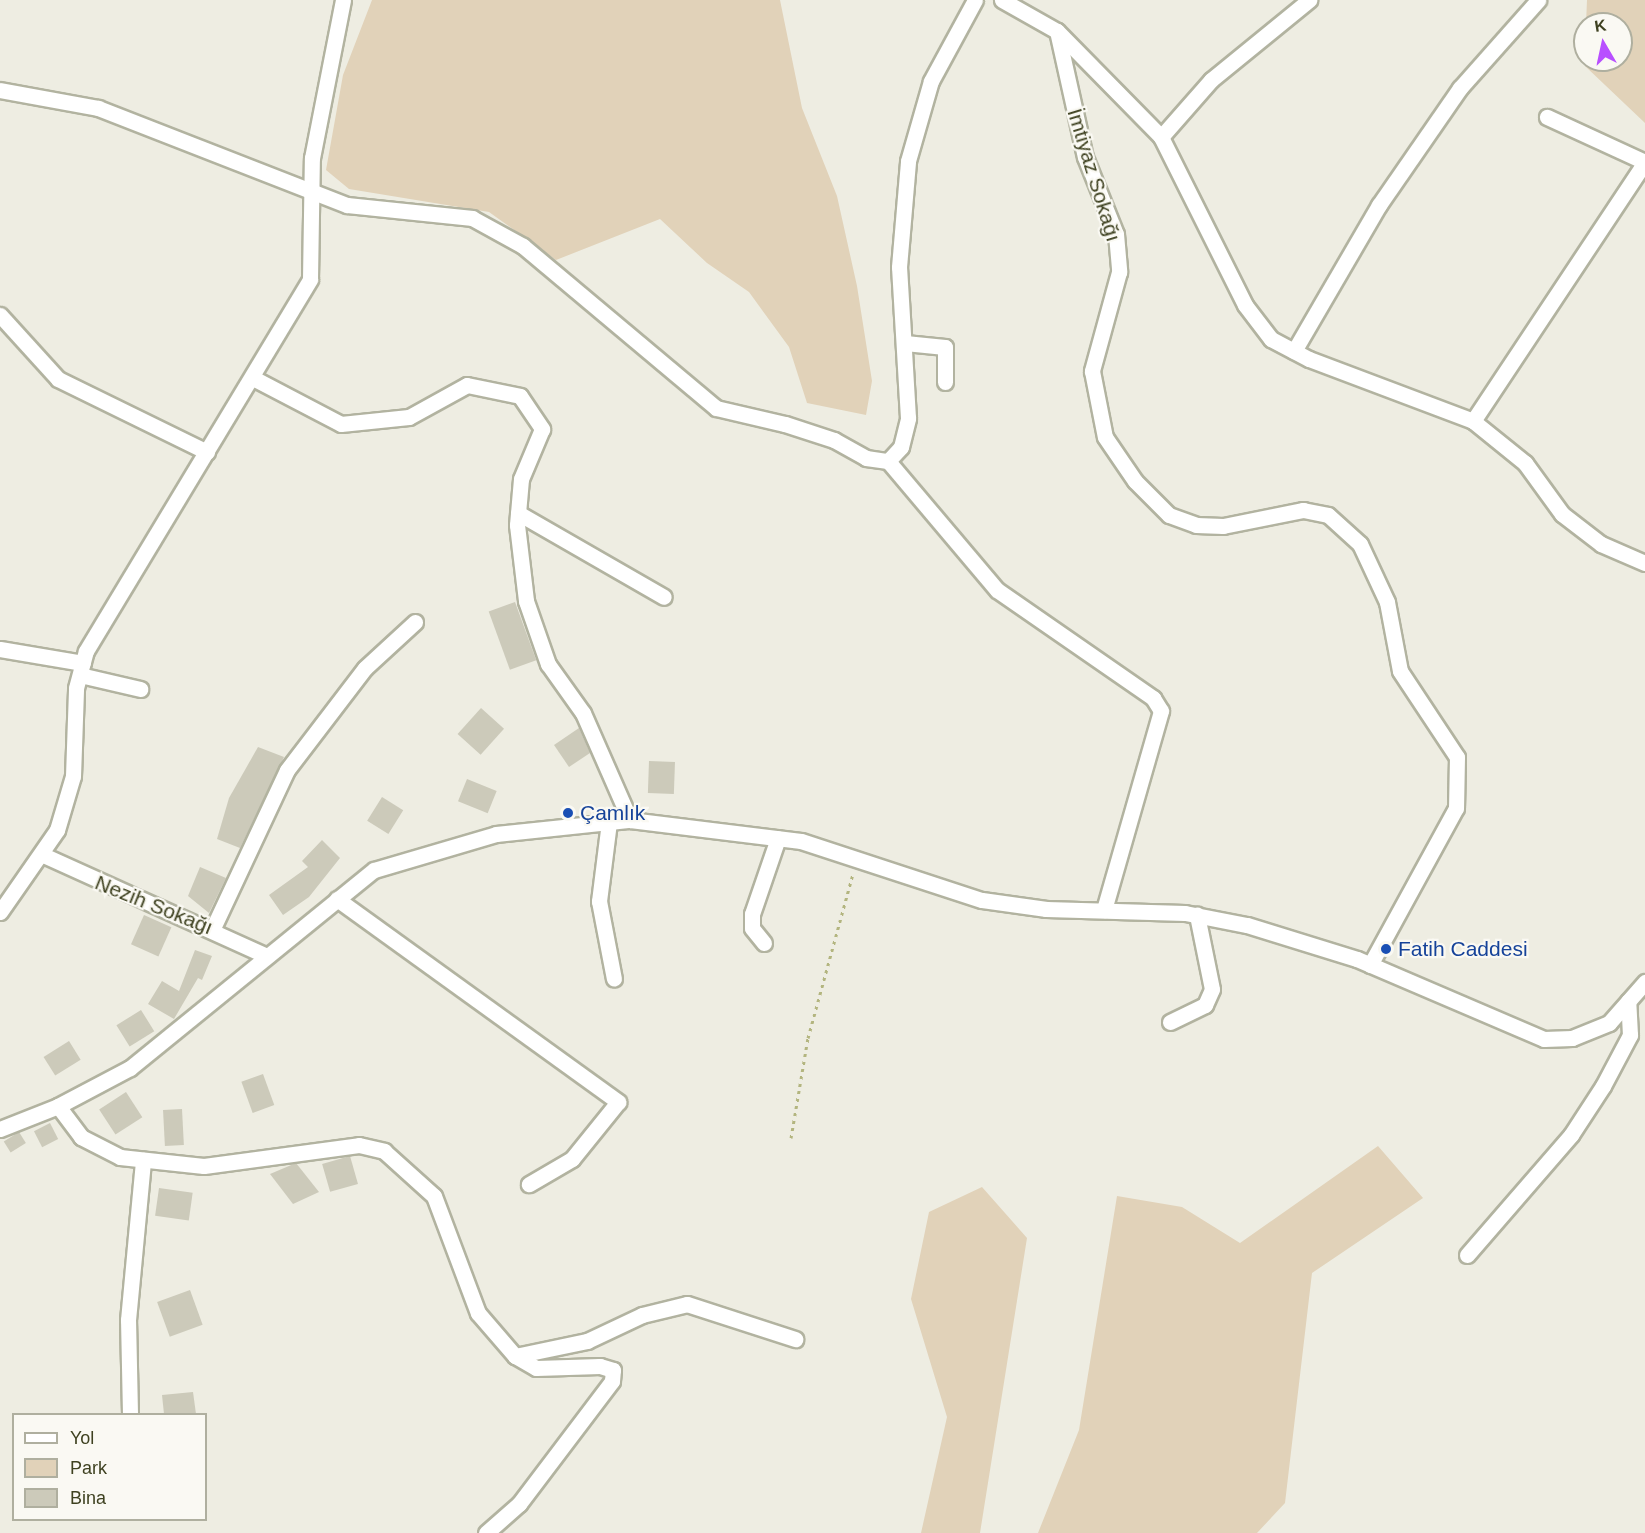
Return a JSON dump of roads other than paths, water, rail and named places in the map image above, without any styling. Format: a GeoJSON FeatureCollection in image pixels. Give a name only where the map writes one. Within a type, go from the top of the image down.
{"type":"FeatureCollection","features":[{"type":"Feature","properties":{"kind":"street"},"geometry":{"type":"LineString","coordinates":[[0,912],[57,831],[73,776],[81,669],[119,593],[253,378],[310,279],[312,158],[343,0]]}},
{"type":"Feature","properties":{"kind":"street"},"geometry":{"type":"LineString","coordinates":[[888,461],[901,447],[908,418],[899,267],[908,161],[931,81],[975,0]]}},
{"type":"Feature","properties":{"kind":"street"},"geometry":{"type":"LineString","coordinates":[[1002,0],[1057,32],[1161,137],[1245,305],[1271,339],[1294,351],[1473,421],[1525,463],[1562,514],[1601,544],[1645,563]]}},
{"type":"Feature","properties":{"kind":"street"},"geometry":{"type":"LineString","coordinates":[[1161,137],[1211,80],[1309,0]]}},
{"type":"Feature","properties":{"kind":"street"},"geometry":{"type":"LineString","coordinates":[[1294,351],[1379,205],[1460,88],[1538,0]]}},
{"type":"Feature","properties":{"kind":"street","name":"İmtiyaz Sokağı"},"geometry":{"type":"LineString","coordinates":[[1057,32],[1085,157],[1116,234],[1119,272],[1092,370],[1105,437],[1135,481],[1169,515],[1196,525],[1223,526],[1303,510],[1328,515],[1360,544],[1387,602],[1400,671],[1457,757],[1456,808],[1370,965]]}},
{"type":"Feature","properties":{"kind":"street"},"geometry":{"type":"LineString","coordinates":[[0,90],[98,108],[347,205],[472,218],[523,246],[716,408],[786,424],[866,458],[888,461],[997,590],[1153,698],[1161,711],[1104,910]]}},
{"type":"Feature","properties":{"kind":"street"},"geometry":{"type":"LineString","coordinates":[[1473,421],[1645,162],[1547,117]]}},
{"type":"Feature","properties":{"kind":"street"},"geometry":{"type":"LineString","coordinates":[[0,315],[58,379],[207,452]]}},
{"type":"Feature","properties":{"kind":"street"},"geometry":{"type":"LineString","coordinates":[[905,343],[945,347],[945,382]]}},
{"type":"Feature","properties":{"kind":"street"},"geometry":{"type":"LineString","coordinates":[[253,378],[341,424],[409,417],[467,385],[520,396],[542,429],[521,479],[518,513],[526,601],[548,664],[583,713],[630,820]]}},
{"type":"Feature","properties":{"kind":"street"},"geometry":{"type":"LineString","coordinates":[[518,513],[664,597]]}},
{"type":"Feature","properties":{"kind":"street"},"geometry":{"type":"LineString","coordinates":[[213,928],[287,770],[365,668],[415,622]]}},
{"type":"Feature","properties":{"kind":"street"},"geometry":{"type":"LineString","coordinates":[[0,649],[81,669],[140,688]]}},
{"type":"Feature","properties":{"kind":"street"},"geometry":{"type":"LineString","coordinates":[[0,1129],[58,1107],[130,1068],[374,870],[431,850],[496,834],[630,820],[778,838],[982,900],[1197,915],[1247,925],[1370,965],[1544,1039],[1572,1038],[1609,1023],[1645,982]]}},
{"type":"Feature","properties":{"kind":"street"},"geometry":{"type":"LineString","coordinates":[[609,822],[599,901],[614,979]]}},
{"type":"Feature","properties":{"kind":"street"},"geometry":{"type":"LineString","coordinates":[[764,944],[752,928],[752,914],[778,838]]}},
{"type":"Feature","properties":{"kind":"street","name":"Nezih Sokağı"},"geometry":{"type":"LineString","coordinates":[[41,854],[102,885],[213,928],[267,956]]}},
{"type":"Feature","properties":{"kind":"street"},"geometry":{"type":"LineString","coordinates":[[337,899],[500,1012],[618,1102],[573,1159],[529,1184]]}},
{"type":"Feature","properties":{"kind":"street"},"geometry":{"type":"LineString","coordinates":[[1170,1022],[1205,1005],[1212,989],[1197,915]]}},
{"type":"Feature","properties":{"kind":"street"},"geometry":{"type":"LineString","coordinates":[[1467,1255],[1571,1135],[1603,1086],[1630,1035],[1628,1001]]}},
{"type":"Feature","properties":{"kind":"street"},"geometry":{"type":"LineString","coordinates":[[58,1107],[81,1137],[120,1157],[204,1166],[360,1145],[384,1151],[434,1196],[478,1313],[515,1356],[536,1368],[600,1366],[613,1370],[612,1381],[519,1504],[486,1533]]}},
{"type":"Feature","properties":{"kind":"street"},"geometry":{"type":"LineString","coordinates":[[130,1413],[128,1320],[143,1160]]}},
{"type":"Feature","properties":{"kind":"street"},"geometry":{"type":"LineString","coordinates":[[515,1356],[587,1341],[642,1315],[687,1304],[795,1339]]}},
{"type":"Feature","properties":{"kind":"place","name":"Çamlık"},"geometry":{"type":"Point","coordinates":[568,813]}},
{"type":"Feature","properties":{"kind":"place","name":"Fatih Caddesi"},"geometry":{"type":"Point","coordinates":[1386,949]}}]}
